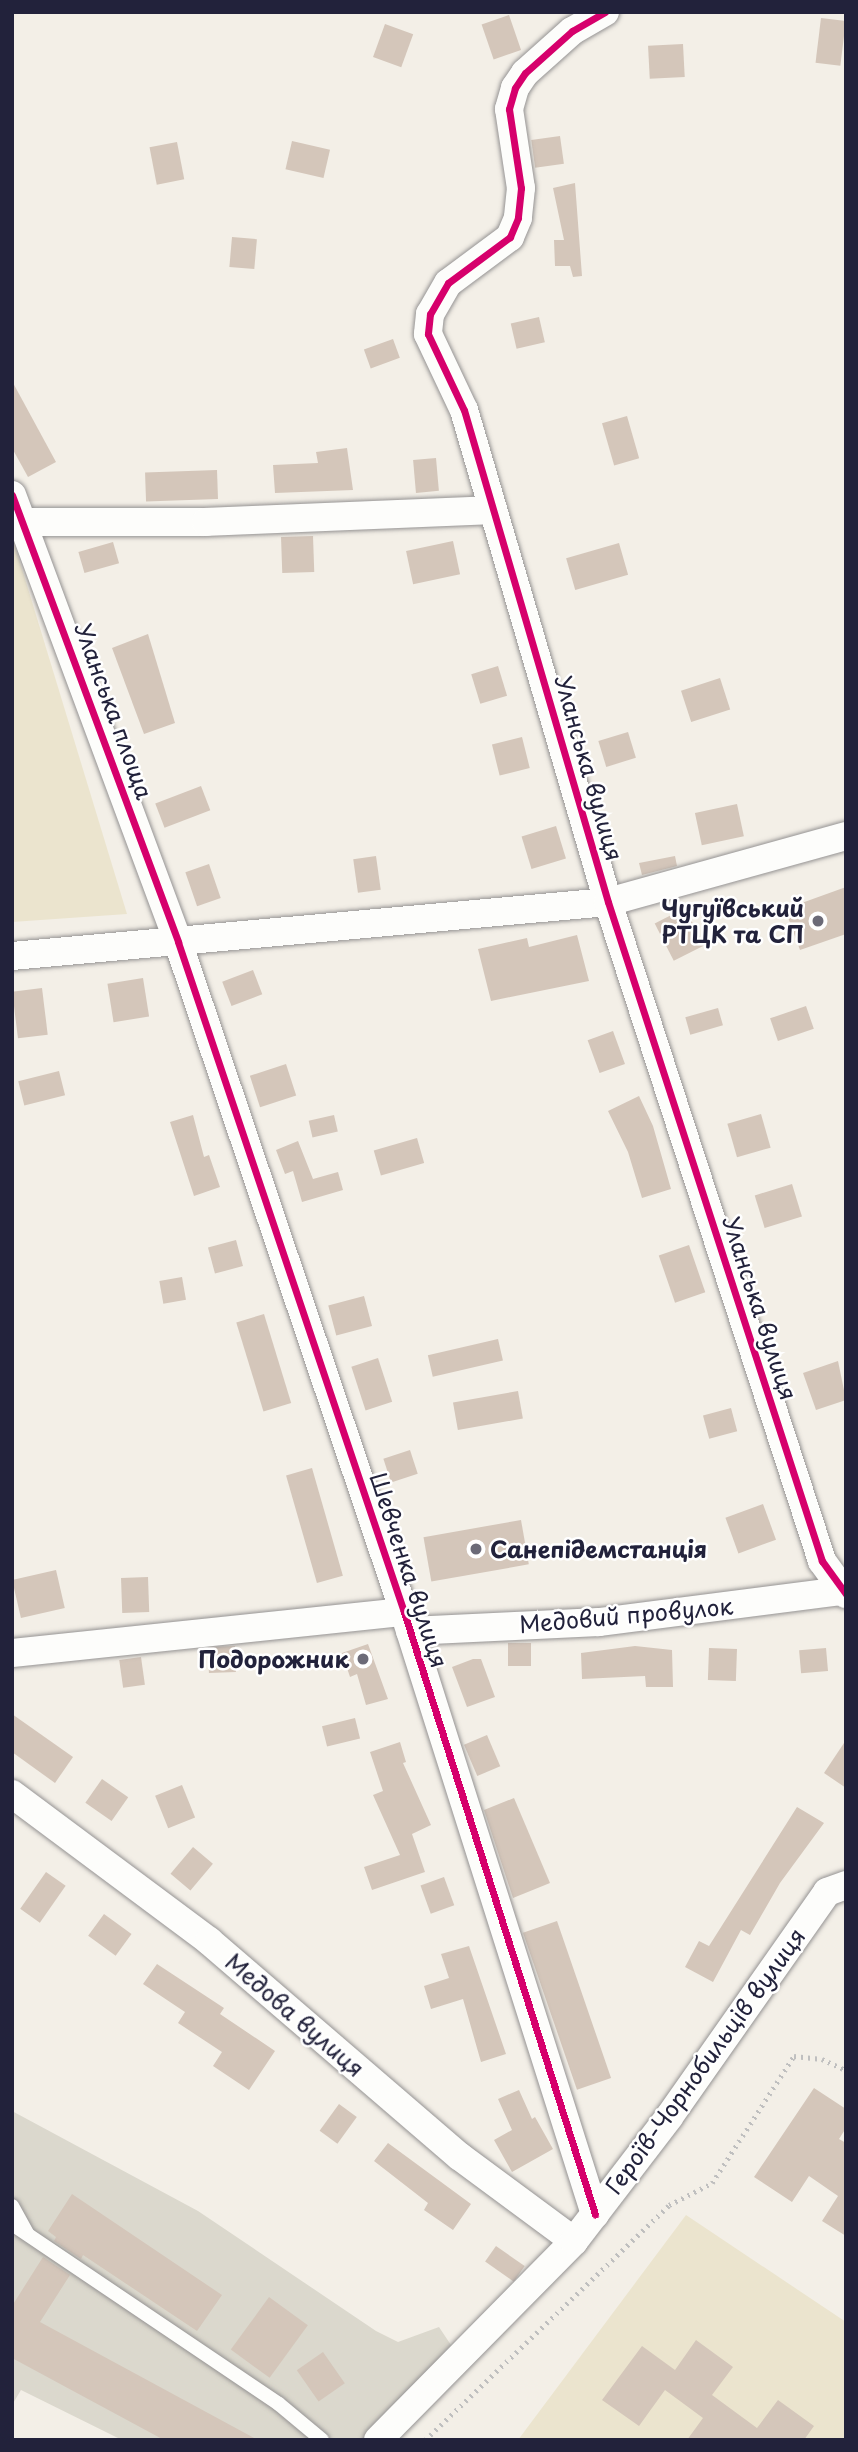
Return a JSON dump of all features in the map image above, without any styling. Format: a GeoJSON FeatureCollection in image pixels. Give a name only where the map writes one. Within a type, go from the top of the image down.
{"type":"FeatureCollection","features":[{"type":"Feature","properties":{"kind":"street","name":"Уланська вулиця"},"geometry":{"type":"LineString","coordinates":[[606,12],[572,31],[525,73],[515,88],[509,109],[520,188],[518,218],[510,237],[448,283],[430,314],[428,334],[464,410],[608,902],[822,1561],[844,1593]]}},
{"type":"Feature","properties":{"kind":"street","name":"Уланська площа"},"geometry":{"type":"LineString","coordinates":[[12,495],[178,942]]}},
{"type":"Feature","properties":{"kind":"street"},"geometry":{"type":"LineString","coordinates":[[23,522],[219,521],[493,510]]}},
{"type":"Feature","properties":{"kind":"street"},"geometry":{"type":"LineString","coordinates":[[12,956],[608,902],[846,836]]}},
{"type":"Feature","properties":{"kind":"street","name":"Шевченка вулиця"},"geometry":{"type":"LineString","coordinates":[[178,942],[407,1622],[595,2214]]}},
{"type":"Feature","properties":{"kind":"street","name":"Медовий провулок"},"geometry":{"type":"LineString","coordinates":[[12,1653],[407,1622],[599,1622],[844,1593]]}},
{"type":"Feature","properties":{"kind":"street","name":"Медова вулиця"},"geometry":{"type":"LineString","coordinates":[[12,1794],[209,1941],[459,2156],[574,2241]]}},
{"type":"Feature","properties":{"kind":"street","name":"Героїв-Чорнобильців вулиця"},"geometry":{"type":"LineString","coordinates":[[378,2440],[574,2241],[836,1889]]}},
{"type":"Feature","properties":{"kind":"lane"},"geometry":{"type":"LineString","coordinates":[[12,2206],[27,2234]]}},
{"type":"Feature","properties":{"kind":"lane"},"geometry":{"type":"LineString","coordinates":[[12,2224],[279,2404],[322,2440]]}},
{"type":"Feature","properties":{"kind":"path"},"geometry":{"type":"LineString","coordinates":[[425,2440],[669,2206],[712,2183],[794,2056],[822,2059],[846,2070]]}},
{"type":"Feature","properties":{"kind":"shaded area"},"geometry":{"type":"Polygon","coordinates":[[[12,536],[127,914],[12,922],[12,536]]]}},
{"type":"Feature","properties":{"kind":"shaded area"},"geometry":{"type":"Polygon","coordinates":[[[12,2111],[198,2211],[376,2331],[398,2342],[439,2327],[463,2363],[363,2440],[122,2440],[21,2390],[12,2405],[12,2111]]]}},
{"type":"Feature","properties":{"kind":"shaded area"},"geometry":{"type":"Polygon","coordinates":[[[686,2215],[846,2322],[846,2440],[518,2440],[686,2215]]]}},
{"type":"Feature","properties":{"kind":"building"},"geometry":{"type":"Polygon","coordinates":[[[509,15],[521,50],[494,59],[482,24],[509,15]]]}},
{"type":"Feature","properties":{"kind":"building"},"geometry":{"type":"Polygon","coordinates":[[[821,18],[846,21],[840,66],[816,63],[821,18]]]}},
{"type":"Feature","properties":{"kind":"building"},"geometry":{"type":"Polygon","coordinates":[[[385,24],[413,34],[401,67],[373,57],[385,24]]]}},
{"type":"Feature","properties":{"kind":"building"},"geometry":{"type":"Polygon","coordinates":[[[683,44],[685,77],[650,79],[648,46],[683,44]]]}},
{"type":"Feature","properties":{"kind":"building"},"geometry":{"type":"Polygon","coordinates":[[[560,136],[564,164],[535,168],[531,140],[560,136]]]}},
{"type":"Feature","properties":{"kind":"building"},"geometry":{"type":"Polygon","coordinates":[[[292,141],[330,150],[323,178],[285,169],[292,141]]]}},
{"type":"Feature","properties":{"kind":"building"},"geometry":{"type":"Polygon","coordinates":[[[177,142],[184,179],[157,185],[150,147],[177,142]]]}},
{"type":"Feature","properties":{"kind":"building"},"geometry":{"type":"Polygon","coordinates":[[[575,183],[582,276],[573,277],[570,266],[555,266],[554,240],[564,240],[553,188],[575,183]]]}},
{"type":"Feature","properties":{"kind":"building"},"geometry":{"type":"Polygon","coordinates":[[[232,237],[257,239],[254,269],[229,267],[232,237]]]}},
{"type":"Feature","properties":{"kind":"building"},"geometry":{"type":"Polygon","coordinates":[[[539,317],[545,342],[517,349],[511,324],[539,317]]]}},
{"type":"Feature","properties":{"kind":"building"},"geometry":{"type":"Polygon","coordinates":[[[393,339],[400,358],[371,368],[364,350],[393,339]]]}},
{"type":"Feature","properties":{"kind":"building"},"geometry":{"type":"Polygon","coordinates":[[[12,381],[56,462],[28,477],[12,448],[12,381]]]}},
{"type":"Feature","properties":{"kind":"building"},"geometry":{"type":"Polygon","coordinates":[[[627,416],[639,458],[614,465],[602,423],[627,416]]]}},
{"type":"Feature","properties":{"kind":"building"},"geometry":{"type":"Polygon","coordinates":[[[347,448],[353,490],[275,493],[273,465],[318,463],[316,452],[347,448]]]}},
{"type":"Feature","properties":{"kind":"building"},"geometry":{"type":"Polygon","coordinates":[[[436,458],[439,491],[416,493],[413,460],[436,458]]]}},
{"type":"Feature","properties":{"kind":"building"},"geometry":{"type":"Polygon","coordinates":[[[217,470],[218,499],[146,501],[145,473],[217,470]]]}},
{"type":"Feature","properties":{"kind":"building"},"geometry":{"type":"Polygon","coordinates":[[[313,536],[314,572],[282,573],[281,537],[313,536]]]}},
{"type":"Feature","properties":{"kind":"building"},"geometry":{"type":"Polygon","coordinates":[[[453,541],[460,574],[413,584],[406,551],[453,541]]]}},
{"type":"Feature","properties":{"kind":"building"},"geometry":{"type":"Polygon","coordinates":[[[113,542],[119,563],[84,573],[78,552],[113,542]]]}},
{"type":"Feature","properties":{"kind":"building"},"geometry":{"type":"Polygon","coordinates":[[[619,543],[628,575],[575,590],[566,558],[619,543]]]}},
{"type":"Feature","properties":{"kind":"building"},"geometry":{"type":"Polygon","coordinates":[[[148,634],[175,723],[144,734],[112,648],[148,634]]]}},
{"type":"Feature","properties":{"kind":"building"},"geometry":{"type":"Polygon","coordinates":[[[498,666],[507,696],[480,704],[471,674],[498,666]]]}},
{"type":"Feature","properties":{"kind":"building"},"geometry":{"type":"Polygon","coordinates":[[[720,678],[730,709],[691,722],[681,691],[720,678]]]}},
{"type":"Feature","properties":{"kind":"building"},"geometry":{"type":"Polygon","coordinates":[[[628,732],[636,758],[606,767],[598,741],[628,732]]]}},
{"type":"Feature","properties":{"kind":"building"},"geometry":{"type":"Polygon","coordinates":[[[522,737],[530,768],[500,776],[492,744],[522,737]]]}},
{"type":"Feature","properties":{"kind":"building"},"geometry":{"type":"Polygon","coordinates":[[[201,786],[210,810],[165,828],[155,804],[201,786]]]}},
{"type":"Feature","properties":{"kind":"building"},"geometry":{"type":"Polygon","coordinates":[[[737,804],[744,836],[702,845],[695,813],[737,804]]]}},
{"type":"Feature","properties":{"kind":"building"},"geometry":{"type":"Polygon","coordinates":[[[556,826],[566,859],[532,869],[522,837],[556,826]]]}},
{"type":"Feature","properties":{"kind":"building"},"geometry":{"type":"Polygon","coordinates":[[[376,856],[381,890],[358,893],[353,859],[376,856]]]}},
{"type":"Feature","properties":{"kind":"building"},"geometry":{"type":"Polygon","coordinates":[[[675,856],[677,866],[642,875],[639,863],[675,856]]]}},
{"type":"Feature","properties":{"kind":"building"},"geometry":{"type":"Polygon","coordinates":[[[209,864],[221,898],[197,906],[185,872],[209,864]]]}},
{"type":"Feature","properties":{"kind":"building","name":"Чугуївський РТЦК та СП"},"geometry":{"type":"Polygon","coordinates":[[[846,887],[846,934],[800,950],[785,909],[846,887]]]}},
{"type":"Feature","properties":{"kind":"building"},"geometry":{"type":"Polygon","coordinates":[[[685,908],[704,945],[674,961],[655,923],[685,908]]]}},
{"type":"Feature","properties":{"kind":"building"},"geometry":{"type":"Polygon","coordinates":[[[577,935],[589,981],[491,1001],[478,949],[527,938],[529,947],[577,935]]]}},
{"type":"Feature","properties":{"kind":"building"},"geometry":{"type":"Polygon","coordinates":[[[253,970],[262,994],[232,1006],[222,982],[253,970]]]}},
{"type":"Feature","properties":{"kind":"building"},"geometry":{"type":"Polygon","coordinates":[[[143,978],[149,1017],[114,1022],[107,984],[143,978]]]}},
{"type":"Feature","properties":{"kind":"building"},"geometry":{"type":"Polygon","coordinates":[[[42,988],[48,1035],[18,1038],[12,992],[42,988]]]}},
{"type":"Feature","properties":{"kind":"building"},"geometry":{"type":"Polygon","coordinates":[[[806,1006],[814,1029],[778,1041],[770,1018],[806,1006]]]}},
{"type":"Feature","properties":{"kind":"building"},"geometry":{"type":"Polygon","coordinates":[[[718,1008],[723,1025],[690,1035],[685,1017],[718,1008]]]}},
{"type":"Feature","properties":{"kind":"building"},"geometry":{"type":"Polygon","coordinates":[[[613,1031],[625,1064],[600,1073],[588,1040],[613,1031]]]}},
{"type":"Feature","properties":{"kind":"building"},"geometry":{"type":"Polygon","coordinates":[[[286,1064],[296,1095],[260,1107],[250,1076],[286,1064]]]}},
{"type":"Feature","properties":{"kind":"building"},"geometry":{"type":"Polygon","coordinates":[[[59,1071],[65,1095],[24,1105],[18,1081],[59,1071]]]}},
{"type":"Feature","properties":{"kind":"building"},"geometry":{"type":"Polygon","coordinates":[[[639,1096],[653,1126],[671,1189],[642,1198],[628,1152],[608,1111],[639,1096]]]}},
{"type":"Feature","properties":{"kind":"building"},"geometry":{"type":"Polygon","coordinates":[[[761,1114],[771,1148],[737,1157],[727,1124],[761,1114]]]}},
{"type":"Feature","properties":{"kind":"building"},"geometry":{"type":"Polygon","coordinates":[[[193,1115],[204,1157],[209,1155],[220,1187],[194,1196],[170,1122],[193,1115]]]}},
{"type":"Feature","properties":{"kind":"building"},"geometry":{"type":"Polygon","coordinates":[[[334,1115],[338,1132],[312,1137],[309,1121],[334,1115]]]}},
{"type":"Feature","properties":{"kind":"building"},"geometry":{"type":"Polygon","coordinates":[[[417,1138],[424,1163],[381,1175],[374,1150],[417,1138]]]}},
{"type":"Feature","properties":{"kind":"building"},"geometry":{"type":"Polygon","coordinates":[[[298,1141],[313,1179],[338,1172],[343,1190],[302,1202],[293,1171],[285,1174],[276,1150],[298,1141]]]}},
{"type":"Feature","properties":{"kind":"building"},"geometry":{"type":"Polygon","coordinates":[[[792,1184],[802,1217],[765,1228],[755,1195],[792,1184]]]}},
{"type":"Feature","properties":{"kind":"building"},"geometry":{"type":"Polygon","coordinates":[[[236,1240],[243,1266],[215,1274],[208,1248],[236,1240]]]}},
{"type":"Feature","properties":{"kind":"building"},"geometry":{"type":"Polygon","coordinates":[[[689,1245],[705,1292],[675,1303],[659,1255],[689,1245]]]}},
{"type":"Feature","properties":{"kind":"building"},"geometry":{"type":"Polygon","coordinates":[[[182,1277],[186,1300],[163,1304],[159,1281],[182,1277]]]}},
{"type":"Feature","properties":{"kind":"building"},"geometry":{"type":"Polygon","coordinates":[[[364,1296],[372,1326],[336,1336],[328,1306],[364,1296]]]}},
{"type":"Feature","properties":{"kind":"building"},"geometry":{"type":"Polygon","coordinates":[[[264,1314],[291,1403],[263,1411],[236,1322],[264,1314]]]}},
{"type":"Feature","properties":{"kind":"building"},"geometry":{"type":"Polygon","coordinates":[[[498,1339],[503,1360],[433,1377],[428,1355],[498,1339]]]}},
{"type":"Feature","properties":{"kind":"building"},"geometry":{"type":"Polygon","coordinates":[[[378,1358],[392,1402],[366,1410],[351,1367],[378,1358]]]}},
{"type":"Feature","properties":{"kind":"building"},"geometry":{"type":"Polygon","coordinates":[[[838,1361],[846,1400],[816,1410],[803,1373],[838,1361]]]}},
{"type":"Feature","properties":{"kind":"building"},"geometry":{"type":"Polygon","coordinates":[[[518,1391],[523,1419],[458,1430],[453,1402],[518,1391]]]}},
{"type":"Feature","properties":{"kind":"building"},"geometry":{"type":"Polygon","coordinates":[[[731,1408],[737,1431],[709,1439],[703,1416],[731,1408]]]}},
{"type":"Feature","properties":{"kind":"building"},"geometry":{"type":"Polygon","coordinates":[[[410,1450],[418,1474],[391,1482],[383,1459],[410,1450]]]}},
{"type":"Feature","properties":{"kind":"building"},"geometry":{"type":"Polygon","coordinates":[[[312,1468],[343,1576],[317,1583],[286,1475],[312,1468]]]}},
{"type":"Feature","properties":{"kind":"building"},"geometry":{"type":"Polygon","coordinates":[[[763,1504],[776,1540],[738,1553],[725,1518],[763,1504]]]}},
{"type":"Feature","properties":{"kind":"building","name":"Санепідемстанція"},"geometry":{"type":"Polygon","coordinates":[[[521,1520],[529,1564],[431,1582],[424,1537],[521,1520]]]}},
{"type":"Feature","properties":{"kind":"building"},"geometry":{"type":"Polygon","coordinates":[[[56,1570],[65,1608],[21,1618],[12,1580],[56,1570]]]}},
{"type":"Feature","properties":{"kind":"building"},"geometry":{"type":"Polygon","coordinates":[[[148,1577],[149,1612],[122,1613],[121,1578],[148,1577]]]}},
{"type":"Feature","properties":{"kind":"building"},"geometry":{"type":"Polygon","coordinates":[[[508,1643],[531,1643],[531,1666],[508,1666],[508,1643]]]}},
{"type":"Feature","properties":{"kind":"building"},"geometry":{"type":"Polygon","coordinates":[[[368,1644],[388,1699],[366,1705],[357,1674],[350,1677],[342,1653],[368,1644]]]}},
{"type":"Feature","properties":{"kind":"building"},"geometry":{"type":"Polygon","coordinates":[[[235,1646],[236,1672],[209,1673],[208,1647],[235,1646]]]}},
{"type":"Feature","properties":{"kind":"building"},"geometry":{"type":"Polygon","coordinates":[[[635,1646],[672,1650],[673,1687],[646,1687],[645,1676],[582,1679],[581,1653],[635,1646]]]}},
{"type":"Feature","properties":{"kind":"building"},"geometry":{"type":"Polygon","coordinates":[[[709,1648],[737,1649],[736,1681],[708,1680],[709,1648]]]}},
{"type":"Feature","properties":{"kind":"building"},"geometry":{"type":"Polygon","coordinates":[[[826,1648],[828,1671],[801,1673],[799,1650],[826,1648]]]}},
{"type":"Feature","properties":{"kind":"building"},"geometry":{"type":"Polygon","coordinates":[[[141,1657],[145,1685],[123,1688],[119,1660],[141,1657]]]}},
{"type":"Feature","properties":{"kind":"building"},"geometry":{"type":"Polygon","coordinates":[[[473,1659],[481,1659],[495,1697],[467,1707],[452,1667],[473,1659]]]}},
{"type":"Feature","properties":{"kind":"building"},"geometry":{"type":"Polygon","coordinates":[[[12,1714],[73,1757],[55,1783],[12,1752],[12,1714]]]}},
{"type":"Feature","properties":{"kind":"building"},"geometry":{"type":"Polygon","coordinates":[[[355,1718],[360,1738],[327,1747],[322,1726],[355,1718]]]}},
{"type":"Feature","properties":{"kind":"building"},"geometry":{"type":"Polygon","coordinates":[[[487,1735],[500,1766],[477,1776],[464,1745],[487,1735]]]}},
{"type":"Feature","properties":{"kind":"building"},"geometry":{"type":"Polygon","coordinates":[[[846,1740],[846,1788],[824,1773],[846,1740]]]}},
{"type":"Feature","properties":{"kind":"building"},"geometry":{"type":"Polygon","coordinates":[[[400,1742],[406,1762],[403,1763],[431,1825],[412,1834],[425,1872],[372,1890],[364,1867],[400,1855],[373,1795],[383,1791],[370,1752],[400,1742]]]}},
{"type":"Feature","properties":{"kind":"building"},"geometry":{"type":"Polygon","coordinates":[[[102,1779],[128,1797],[112,1821],[85,1803],[102,1779]]]}},
{"type":"Feature","properties":{"kind":"building"},"geometry":{"type":"Polygon","coordinates":[[[182,1785],[195,1817],[168,1828],[155,1796],[182,1785]]]}},
{"type":"Feature","properties":{"kind":"building"},"geometry":{"type":"Polygon","coordinates":[[[514,1798],[550,1883],[513,1898],[484,1810],[514,1798]]]}},
{"type":"Feature","properties":{"kind":"building"},"geometry":{"type":"Polygon","coordinates":[[[797,1807],[824,1823],[780,1883],[750,1935],[741,1930],[713,1982],[685,1967],[699,1941],[709,1946],[797,1807]]]}},
{"type":"Feature","properties":{"kind":"building"},"geometry":{"type":"Polygon","coordinates":[[[193,1847],[213,1864],[190,1891],[171,1874],[193,1847]]]}},
{"type":"Feature","properties":{"kind":"building"},"geometry":{"type":"Polygon","coordinates":[[[46,1872],[66,1886],[40,1923],[20,1909],[46,1872]]]}},
{"type":"Feature","properties":{"kind":"building"},"geometry":{"type":"Polygon","coordinates":[[[444,1877],[454,1905],[431,1914],[421,1886],[444,1877]]]}},
{"type":"Feature","properties":{"kind":"building"},"geometry":{"type":"Polygon","coordinates":[[[104,1914],[132,1934],[116,1956],[88,1936],[104,1914]]]}},
{"type":"Feature","properties":{"kind":"building"},"geometry":{"type":"Polygon","coordinates":[[[557,1921],[611,2078],[577,2090],[523,1933],[557,1921]]]}},
{"type":"Feature","properties":{"kind":"building"},"geometry":{"type":"Polygon","coordinates":[[[469,1946],[506,2054],[481,2062],[463,1999],[431,2009],[424,1986],[449,1978],[441,1954],[469,1946]]]}},
{"type":"Feature","properties":{"kind":"building"},"geometry":{"type":"Polygon","coordinates":[[[157,1964],[224,2008],[220,2014],[275,2051],[249,2090],[213,2066],[222,2052],[178,2023],[185,2012],[143,1984],[157,1964]]]}},
{"type":"Feature","properties":{"kind":"building"},"geometry":{"type":"Polygon","coordinates":[[[814,2088],[846,2109],[846,2128],[839,2139],[846,2143],[846,2236],[822,2221],[838,2196],[809,2176],[792,2202],[754,2177],[814,2088]]]}},
{"type":"Feature","properties":{"kind":"building"},"geometry":{"type":"Polygon","coordinates":[[[519,2090],[532,2119],[535,2117],[553,2149],[512,2172],[494,2140],[512,2130],[498,2099],[519,2090]]]}},
{"type":"Feature","properties":{"kind":"building"},"geometry":{"type":"Polygon","coordinates":[[[339,2104],[357,2117],[337,2144],[320,2131],[339,2104]]]}},
{"type":"Feature","properties":{"kind":"building"},"geometry":{"type":"Polygon","coordinates":[[[388,2143],[471,2204],[453,2230],[424,2210],[428,2203],[374,2161],[388,2143]]]}},
{"type":"Feature","properties":{"kind":"building"},"geometry":{"type":"Polygon","coordinates":[[[72,2194],[222,2295],[197,2331],[83,2255],[81,2259],[54,2241],[56,2237],[48,2231],[72,2194]]]}},
{"type":"Feature","properties":{"kind":"building"},"geometry":{"type":"Polygon","coordinates":[[[496,2246],[525,2266],[514,2282],[485,2262],[496,2246]]]}},
{"type":"Feature","properties":{"kind":"building"},"geometry":{"type":"Polygon","coordinates":[[[43,2257],[70,2275],[40,2322],[258,2440],[164,2440],[12,2358],[12,2306],[43,2257]]]}},
{"type":"Feature","properties":{"kind":"building"},"geometry":{"type":"Polygon","coordinates":[[[269,2297],[308,2325],[270,2378],[231,2350],[269,2297]]]}},
{"type":"Feature","properties":{"kind":"building"},"geometry":{"type":"Polygon","coordinates":[[[696,2340],[733,2367],[712,2395],[757,2428],[778,2400],[814,2426],[804,2440],[687,2440],[703,2418],[665,2390],[639,2426],[602,2400],[642,2346],[675,2370],[696,2340]]]}},
{"type":"Feature","properties":{"kind":"building"},"geometry":{"type":"Polygon","coordinates":[[[323,2352],[345,2383],[319,2401],[297,2370],[323,2352]]]}},
{"type":"Feature","properties":{"kind":"cycle path"},"geometry":{"type":"LineString","coordinates":[[605,12],[572,31],[525,73],[515,88],[509,109],[521,188],[518,218],[510,237],[448,283],[430,314],[428,334],[464,410],[608,902],[822,1561],[846,1594]]}},
{"type":"Feature","properties":{"kind":"cycle path"},"geometry":{"type":"LineString","coordinates":[[12,495],[178,942],[404,1612],[595,2214]]}},
{"type":"Feature","properties":{"kind":"place","name":"Чугуївський РТЦК та СП"},"geometry":{"type":"Point","coordinates":[818,921]}},
{"type":"Feature","properties":{"kind":"place","name":"Санепідемстанція"},"geometry":{"type":"Point","coordinates":[476,1549]}},
{"type":"Feature","properties":{"kind":"place","name":"Подорожник"},"geometry":{"type":"Point","coordinates":[363,1659]}}]}
